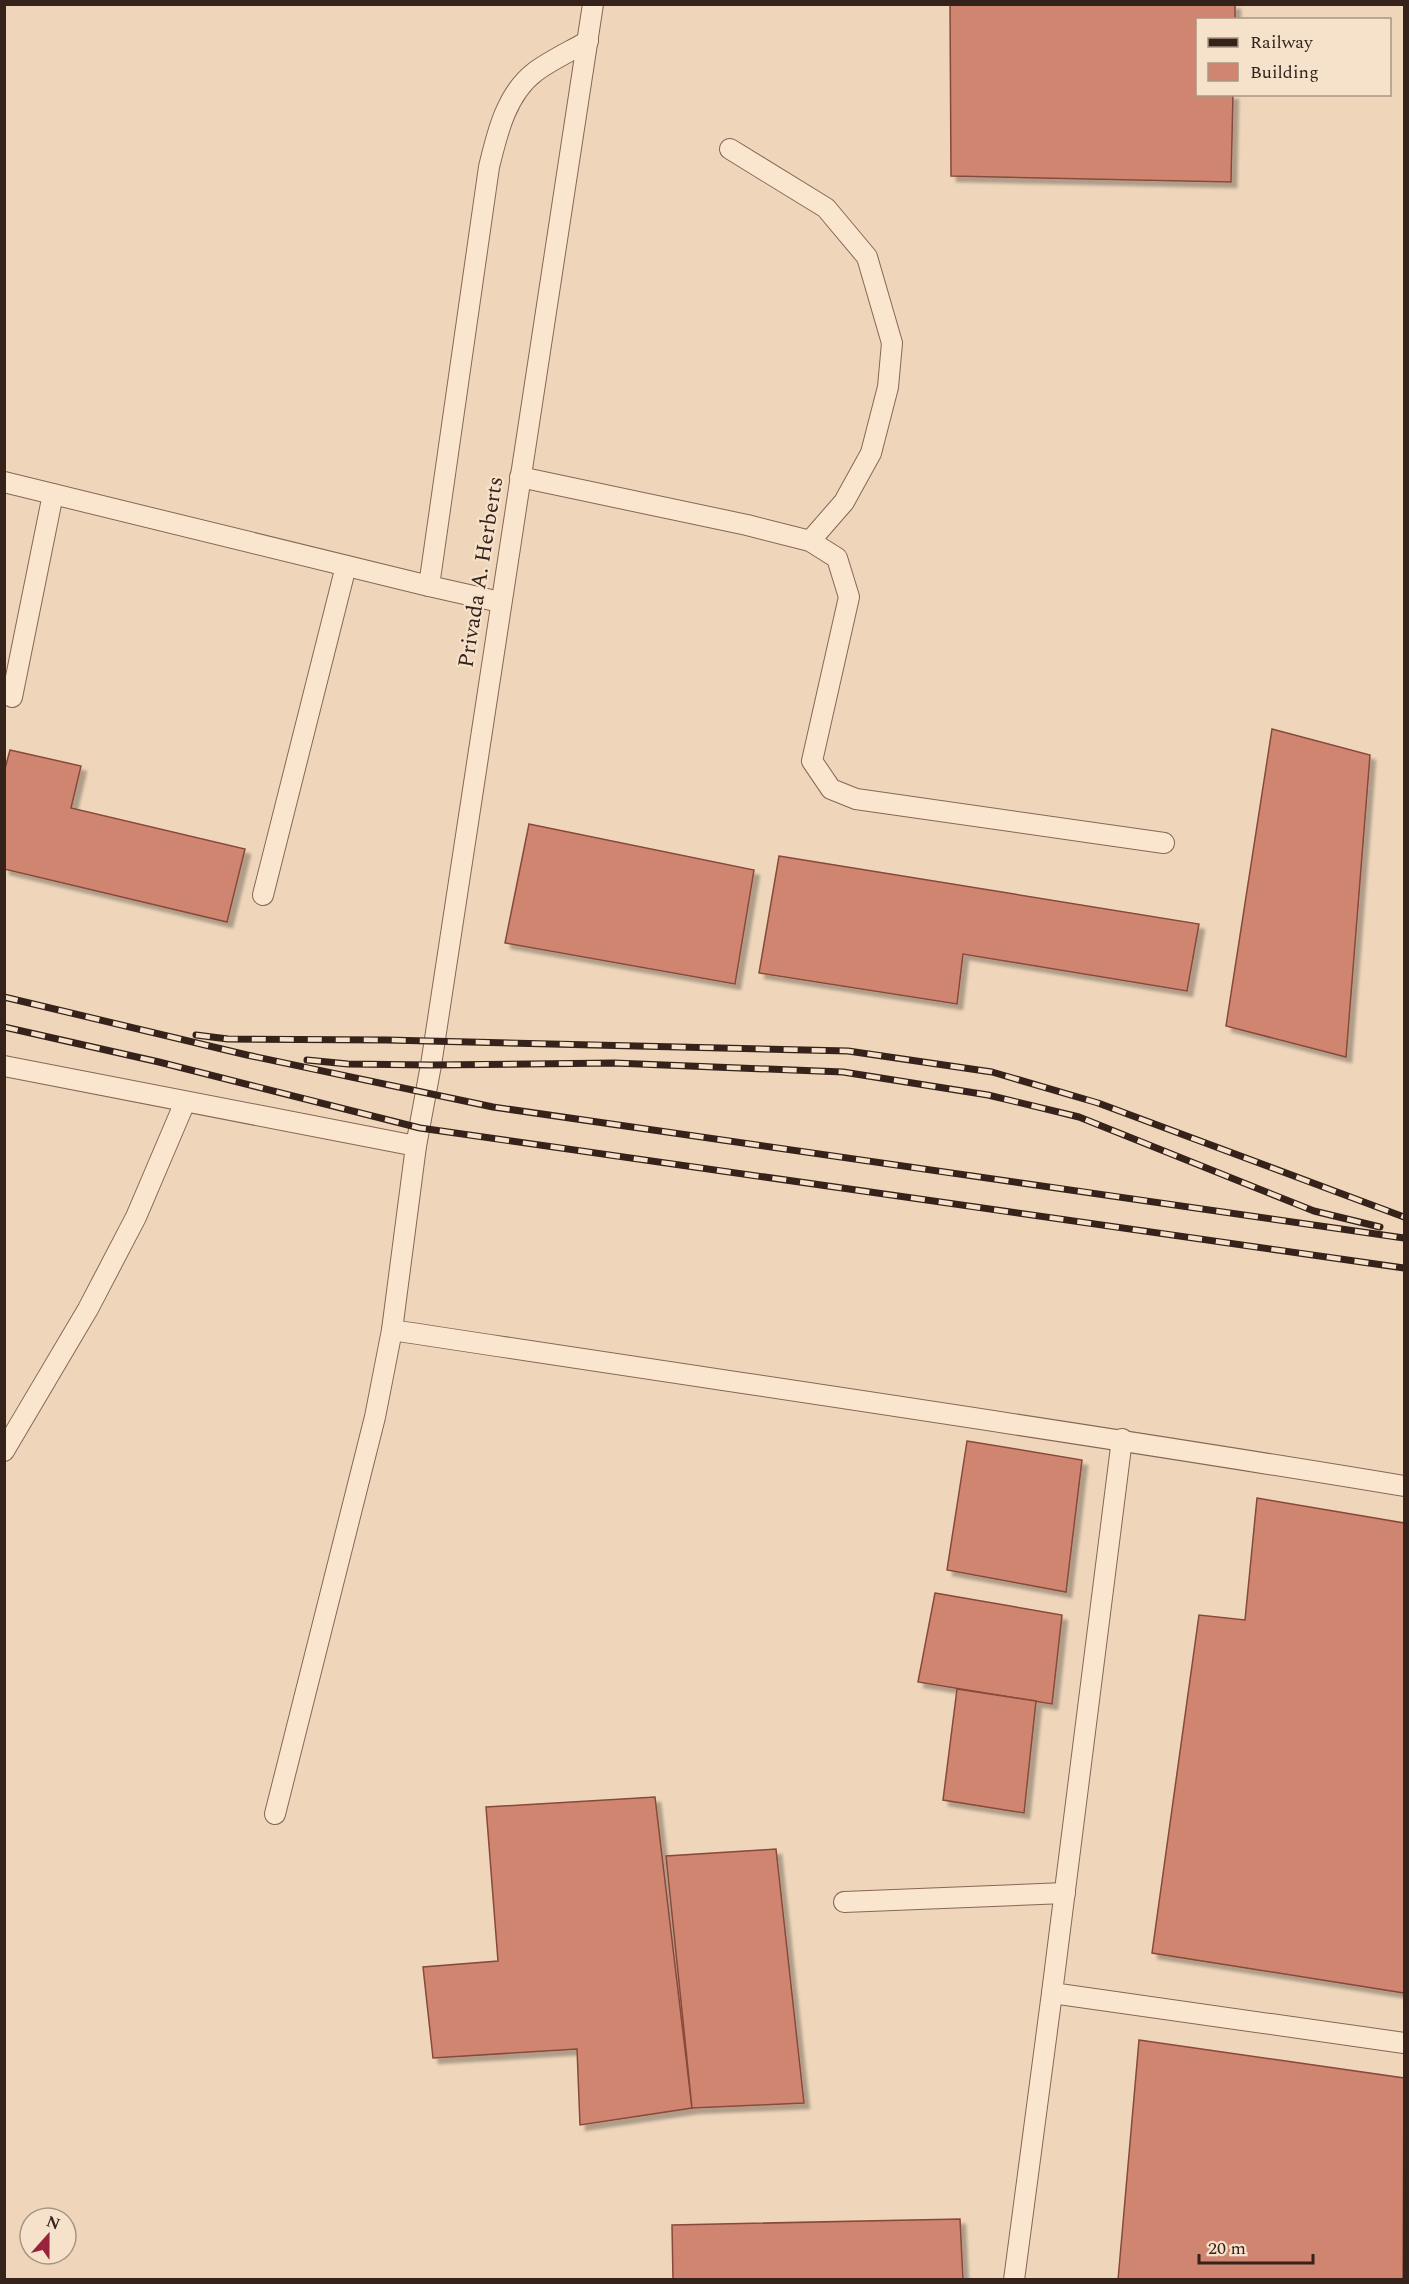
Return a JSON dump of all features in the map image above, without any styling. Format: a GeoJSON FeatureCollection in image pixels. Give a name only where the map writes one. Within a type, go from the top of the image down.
{"type":"FeatureCollection","features":[{"type":"Feature","properties":{"kind":"lane","name":"Privada A. Herberts"},"geometry":{"type":"LineString","coordinates":[[276,1814],[375,1417],[392,1330],[416,1146],[431,1065],[592,4]]}},
{"type":"Feature","properties":{"kind":"lane"},"geometry":{"type":"LineString","coordinates":[[429,586],[489,167],[498,131],[513,98],[534,73],[588,41]]}},
{"type":"Feature","properties":{"kind":"lane"},"geometry":{"type":"LineString","coordinates":[[730,149],[826,208],[867,258],[892,343],[888,387],[871,453],[844,502],[810,541]]}},
{"type":"Feature","properties":{"kind":"lane"},"geometry":{"type":"LineString","coordinates":[[520,477],[747,525],[810,541],[837,558],[849,597],[812,761],[831,789],[856,799],[1164,843]]}},
{"type":"Feature","properties":{"kind":"lane"},"geometry":{"type":"LineString","coordinates":[[4,482],[501,602]]}},
{"type":"Feature","properties":{"kind":"lane"},"geometry":{"type":"LineString","coordinates":[[12,697],[53,494]]}},
{"type":"Feature","properties":{"kind":"lane"},"geometry":{"type":"LineString","coordinates":[[263,895],[346,566]]}},
{"type":"Feature","properties":{"kind":"lane"},"geometry":{"type":"LineString","coordinates":[[4,1066],[416,1146]]}},
{"type":"Feature","properties":{"kind":"lane"},"geometry":{"type":"LineString","coordinates":[[4,1451],[88,1310],[136,1216],[185,1102]]}},
{"type":"Feature","properties":{"kind":"lane"},"geometry":{"type":"LineString","coordinates":[[392,1330],[795,1392],[1122,1439],[1404,1486]]}},
{"type":"Feature","properties":{"kind":"lane"},"geometry":{"type":"LineString","coordinates":[[1014,2280],[1122,1439]]}},
{"type":"Feature","properties":{"kind":"lane"},"geometry":{"type":"LineString","coordinates":[[844,1902],[1065,1893]]}},
{"type":"Feature","properties":{"kind":"lane"},"geometry":{"type":"LineString","coordinates":[[1052,1993],[1404,2043]]}},
{"type":"Feature","properties":{"kind":"building"},"geometry":{"type":"Polygon","coordinates":[[[950,4],[1235,4],[1235,18],[1196,18],[1196,96],[1233,96],[1231,182],[951,176],[950,4]]]}},
{"type":"Feature","properties":{"kind":"building"},"geometry":{"type":"Polygon","coordinates":[[[1272,729],[1370,755],[1346,1057],[1226,1026],[1272,729]]]}},
{"type":"Feature","properties":{"kind":"building"},"geometry":{"type":"Polygon","coordinates":[[[10,750],[81,766],[71,808],[245,849],[227,922],[4,869],[4,772],[10,750]]]}},
{"type":"Feature","properties":{"kind":"building"},"geometry":{"type":"Polygon","coordinates":[[[529,824],[754,870],[735,984],[505,943],[529,824]]]}},
{"type":"Feature","properties":{"kind":"building"},"geometry":{"type":"Polygon","coordinates":[[[779,856],[1199,924],[1187,991],[963,954],[957,1004],[759,973],[779,856]]]}},
{"type":"Feature","properties":{"kind":"building"},"geometry":{"type":"Polygon","coordinates":[[[967,1441],[1082,1460],[1066,1592],[947,1570],[967,1441]]]}},
{"type":"Feature","properties":{"kind":"building"},"geometry":{"type":"Polygon","coordinates":[[[1257,1498],[1404,1523],[1404,1993],[1152,1953],[1199,1615],[1245,1620],[1257,1498]]]}},
{"type":"Feature","properties":{"kind":"building"},"geometry":{"type":"Polygon","coordinates":[[[935,1593],[1062,1615],[1052,1704],[918,1682],[935,1593]]]}},
{"type":"Feature","properties":{"kind":"building"},"geometry":{"type":"Polygon","coordinates":[[[957,1689],[1036,1701],[1024,1813],[943,1800],[957,1689]]]}},
{"type":"Feature","properties":{"kind":"building"},"geometry":{"type":"Polygon","coordinates":[[[655,1797],[692,2108],[580,2125],[577,2049],[433,2058],[423,1967],[498,1961],[486,1807],[655,1797]]]}},
{"type":"Feature","properties":{"kind":"building"},"geometry":{"type":"Polygon","coordinates":[[[776,1849],[804,2103],[692,2108],[666,1856],[776,1849]]]}},
{"type":"Feature","properties":{"kind":"building"},"geometry":{"type":"Polygon","coordinates":[[[1139,2040],[1404,2078],[1403,2280],[1118,2280],[1139,2040]]]}},
{"type":"Feature","properties":{"kind":"building"},"geometry":{"type":"Polygon","coordinates":[[[960,2219],[963,2280],[673,2280],[672,2225],[960,2219]]]}},
{"type":"Feature","properties":{"kind":"railway"},"geometry":{"type":"LineString","coordinates":[[4,997],[247,1055],[493,1107],[1404,1238]]}},
{"type":"Feature","properties":{"kind":"railway"},"geometry":{"type":"LineString","coordinates":[[4,1027],[159,1062],[420,1128],[1404,1268]]}},
{"type":"Feature","properties":{"kind":"railway"},"geometry":{"type":"LineString","coordinates":[[196,1035],[228,1039],[387,1040],[848,1051],[992,1072],[1098,1103],[1404,1217]]}},
{"type":"Feature","properties":{"kind":"railway"},"geometry":{"type":"LineString","coordinates":[[307,1060],[348,1064],[431,1065],[614,1063],[843,1072],[988,1095],[1079,1117],[1314,1211],[1380,1227]]}}]}
